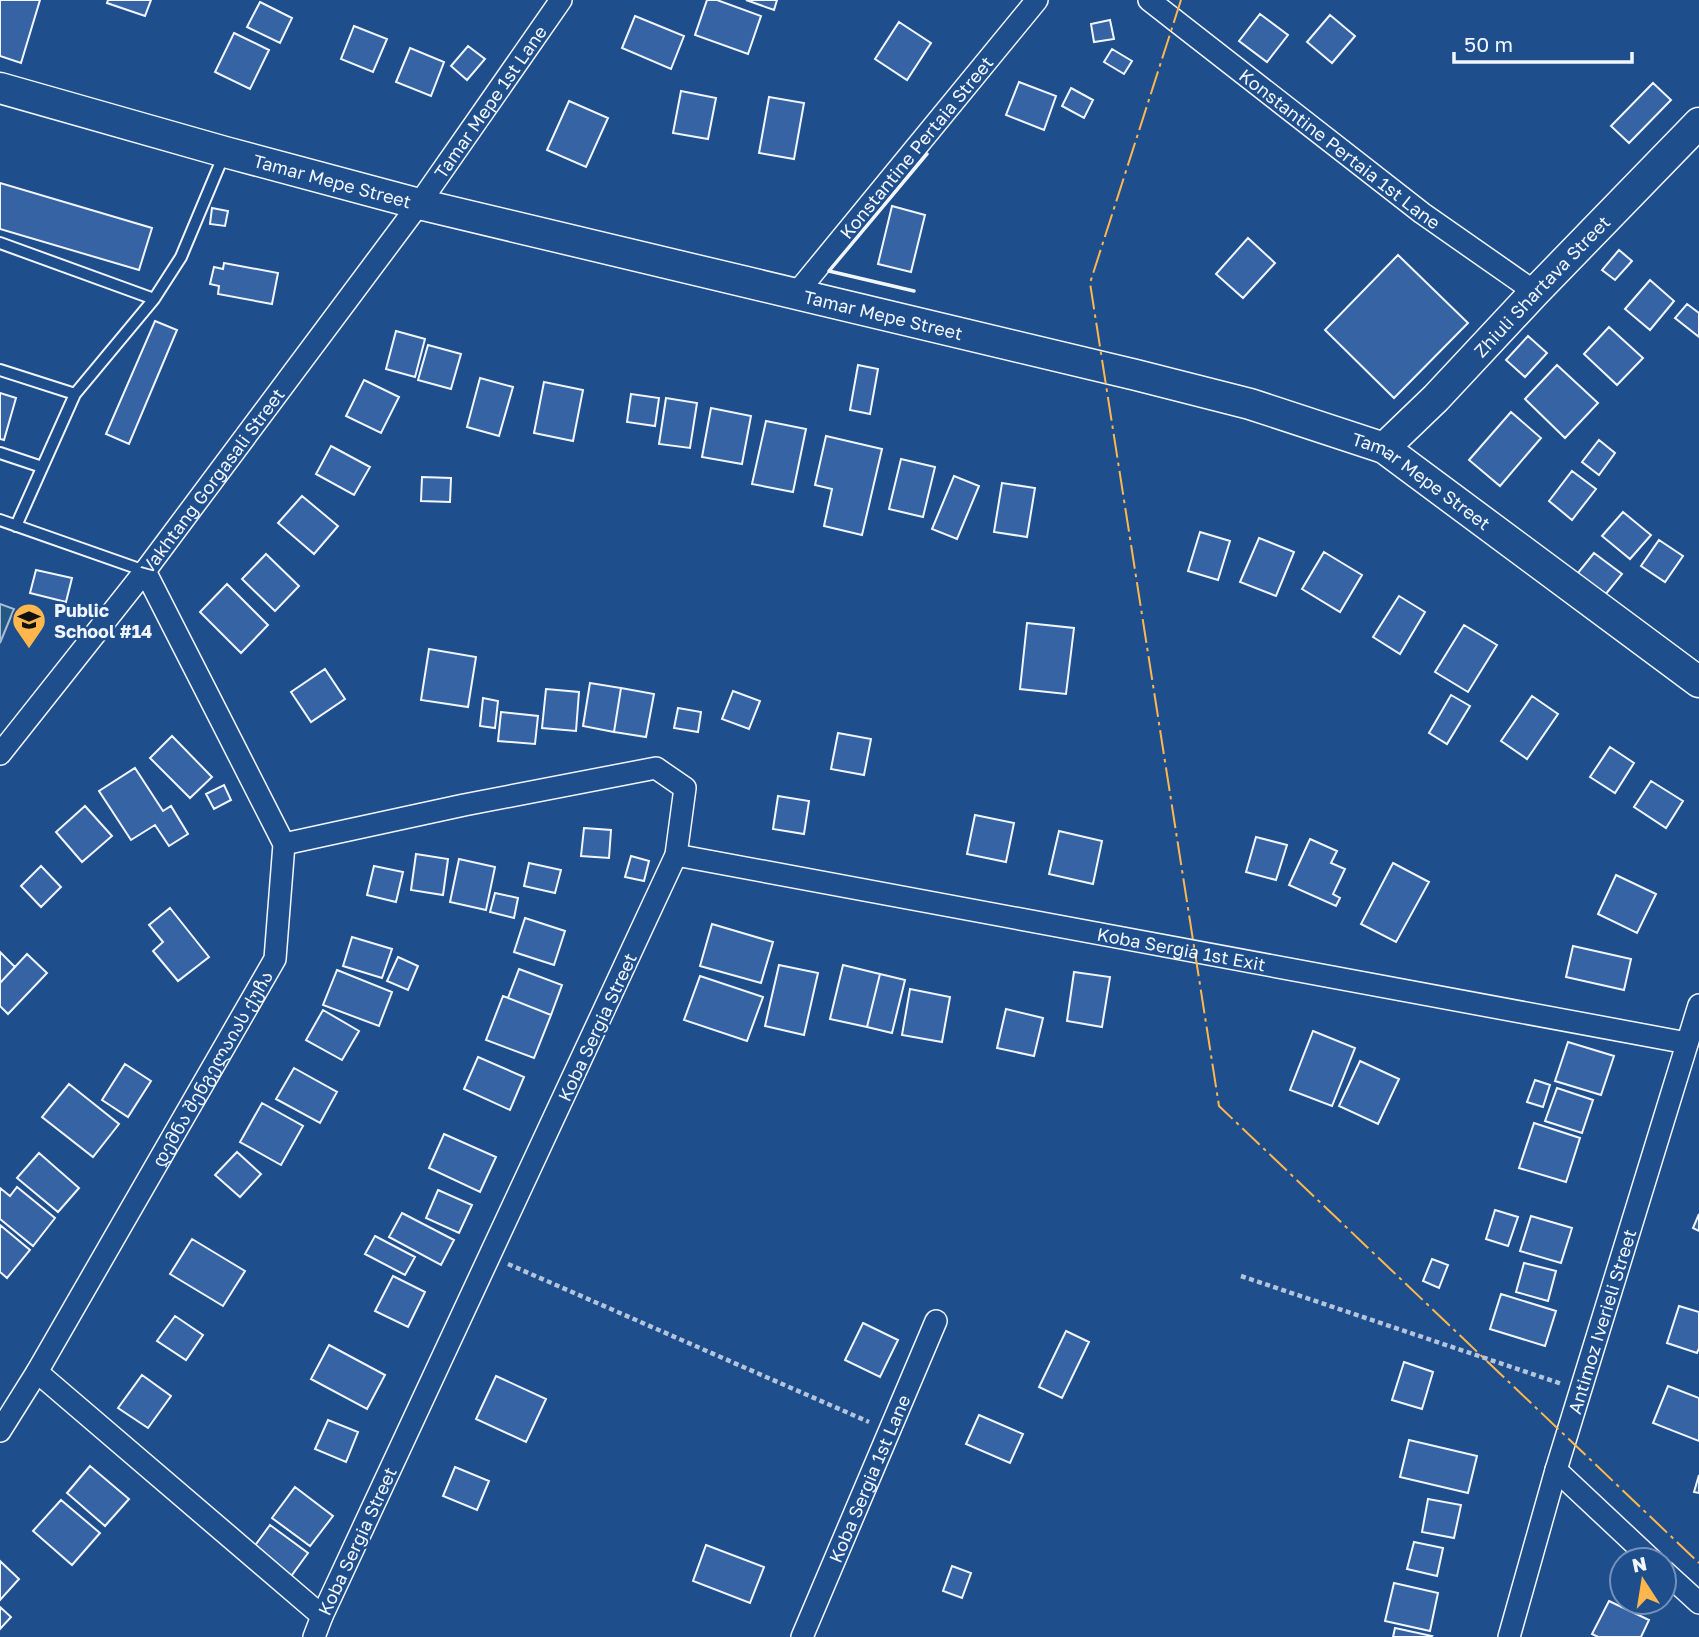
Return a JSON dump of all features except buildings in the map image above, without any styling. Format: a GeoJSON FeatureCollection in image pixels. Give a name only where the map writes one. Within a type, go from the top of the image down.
{"type":"FeatureCollection","features":[{"type":"Feature","properties":{"kind":"street","name":"Tamar Mepe 1st Lane"},"geometry":{"type":"LineString","coordinates":[[419,204],[561,0]]}},
{"type":"Feature","properties":{"kind":"street","name":"Konstantine Pertaia Street"},"geometry":{"type":"LineString","coordinates":[[795,295],[1037,0]]}},
{"type":"Feature","properties":{"kind":"street","name":"Konstantine Pertaia 1st Lane"},"geometry":{"type":"LineString","coordinates":[[1149,0],[1420,211],[1535,292]]}},
{"type":"Feature","properties":{"kind":"street","name":"Tamar Mepe Street"},"geometry":{"type":"LineString","coordinates":[[0,88],[419,204],[1238,401],[1384,448],[1699,682]]}},
{"type":"Feature","properties":{"kind":"street","name":"Zhiuli Shartava Street"},"geometry":{"type":"LineString","coordinates":[[1384,448],[1436,398],[1698,124]]}},
{"type":"Feature","properties":{"kind":"street","name":"Vakhtang Gorgasali Street"},"geometry":{"type":"LineString","coordinates":[[0,754],[145,572],[419,204]]}},
{"type":"Feature","properties":{"kind":"street"},"geometry":{"type":"LineString","coordinates":[[145,572],[284,844]]}},
{"type":"Feature","properties":{"kind":"street","name":"Koba Sergia Street"},"geometry":{"type":"LineString","coordinates":[[284,844],[464,805],[656,768],[685,788],[676,855],[314,1637]]}},
{"type":"Feature","properties":{"kind":"street","name":"დემნა შენგელაიას ქუჩა"},"geometry":{"type":"LineString","coordinates":[[0,1431],[37,1372],[275,959],[284,844]]}},
{"type":"Feature","properties":{"kind":"street","name":"Koba Sergia 1st Exit"},"geometry":{"type":"LineString","coordinates":[[676,855],[1686,1043]]}},
{"type":"Feature","properties":{"kind":"street","name":"Antimoz Iverieli Street"},"geometry":{"type":"LineString","coordinates":[[1509,1637],[1580,1390],[1699,1005]]}},
{"type":"Feature","properties":{"kind":"street","name":"Koba Sergia 1st Lane"},"geometry":{"type":"LineString","coordinates":[[802,1637],[936,1321]]}},
{"type":"Feature","properties":{"kind":"street"},"geometry":{"type":"LineString","coordinates":[[37,1372],[322,1616]]}},
{"type":"Feature","properties":{"kind":"street"},"geometry":{"type":"LineString","coordinates":[[1556,1470],[1638,1546]]}},
{"type":"Feature","properties":{"kind":"street"},"geometry":{"type":"LineString","coordinates":[[1678,1584],[1699,1603]]}},
{"type":"Feature","properties":{"kind":"lane"},"geometry":{"type":"LineString","coordinates":[[16,526],[75,394],[154,299],[181,257],[225,152]]}},
{"type":"Feature","properties":{"kind":"lane"},"geometry":{"type":"LineString","coordinates":[[0,243],[154,299]]}},
{"type":"Feature","properties":{"kind":"lane"},"geometry":{"type":"LineString","coordinates":[[0,370],[75,394]]}},
{"type":"Feature","properties":{"kind":"lane"},"geometry":{"type":"LineString","coordinates":[[0,453],[42,467]]}},
{"type":"Feature","properties":{"kind":"lane"},"geometry":{"type":"LineString","coordinates":[[0,520],[145,572]]}},
{"type":"Feature","properties":{"kind":"path"},"geometry":{"type":"LineString","coordinates":[[490,1256],[890,1430]]}},
{"type":"Feature","properties":{"kind":"path"},"geometry":{"type":"LineString","coordinates":[[1241,1276],[1580,1390]]}},
{"type":"Feature","properties":{"kind":"shaded area"},"geometry":{"type":"Polygon","coordinates":[[[0,604],[14,609],[0,643],[0,604]]]}},
{"type":"Feature","properties":{"kind":"wall"},"geometry":{"type":"LineString","coordinates":[[914,291],[829,271],[927,154]]}},
{"type":"Feature","properties":{"kind":"power"},"geometry":{"type":"LineString","coordinates":[[1181,0],[1090,283],[1219,1106],[1699,1563]]}},
{"type":"Feature","properties":{"kind":"place","name":"Public School #14"},"geometry":{"type":"Point","coordinates":[29,650]}}]}
